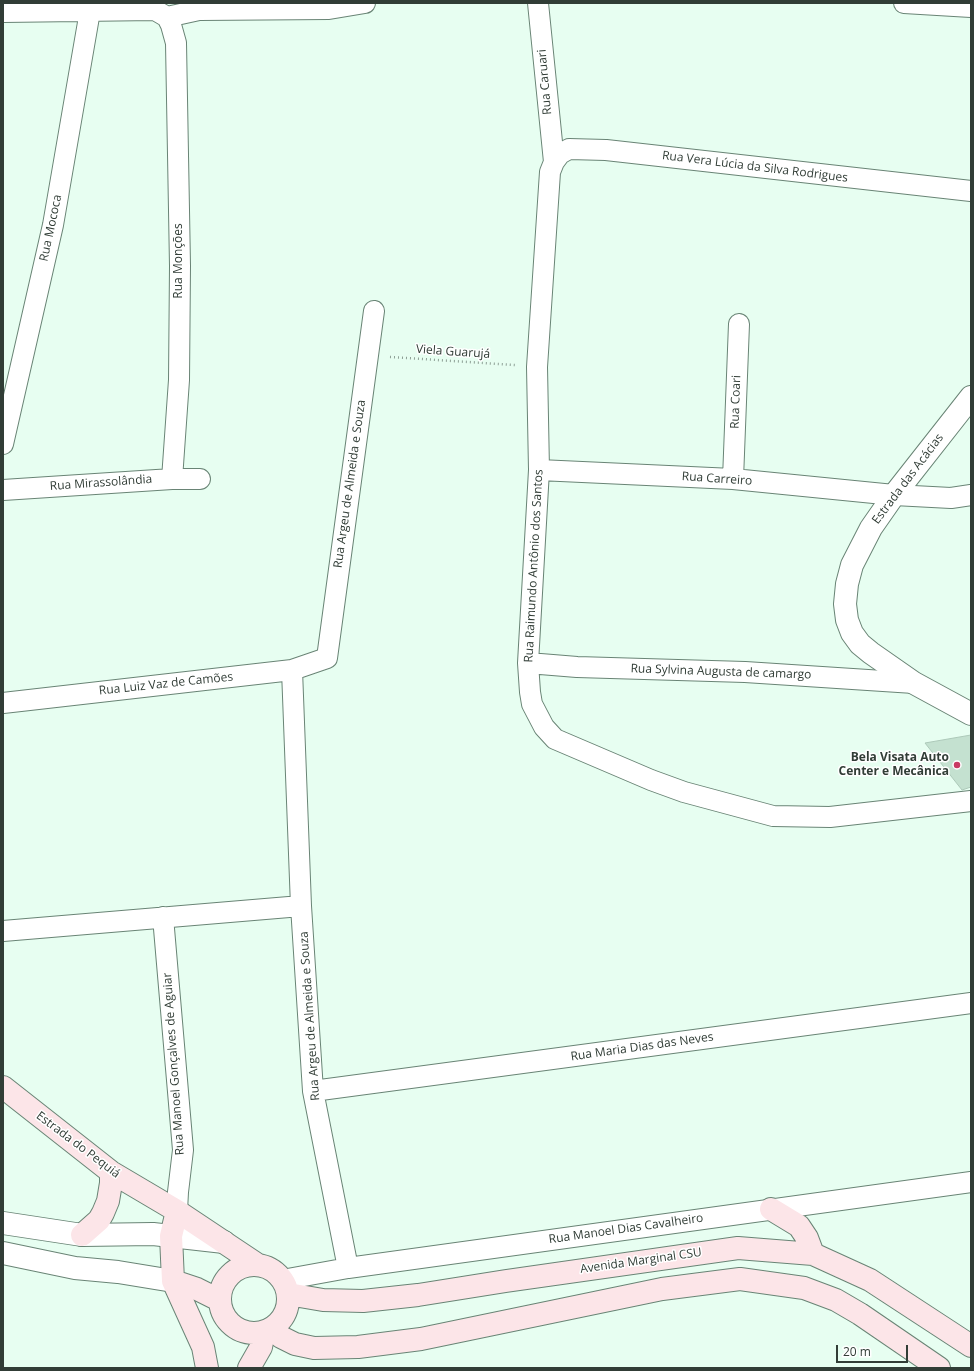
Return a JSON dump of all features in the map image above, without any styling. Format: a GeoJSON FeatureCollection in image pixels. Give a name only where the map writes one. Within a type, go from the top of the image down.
{"type":"FeatureCollection","features":[{"type":"Feature","properties":{"kind":"main road","name":"Estrada do Pequiá"},"geometry":{"type":"LineString","coordinates":[[3,1087],[111,1172],[177,1211],[258,1265]]}},
{"type":"Feature","properties":{"kind":"main road"},"geometry":{"type":"LineString","coordinates":[[82,1236],[99,1220],[104,1213],[108,1201],[111,1172]]}},
{"type":"Feature","properties":{"kind":"main road"},"geometry":{"type":"LineString","coordinates":[[771,1209],[799,1226],[807,1238],[813,1254]]}},
{"type":"Feature","properties":{"kind":"main road"},"geometry":{"type":"LineString","coordinates":[[177,1211],[171,1236],[173,1281],[203,1346],[207,1368]]}},
{"type":"Feature","properties":{"kind":"main road","name":"Avenida Marginal CSU"},"geometry":{"type":"LineString","coordinates":[[285,1287],[323,1300],[363,1301],[418,1295],[506,1280],[738,1248],[813,1254],[870,1280],[971,1346]]}},
{"type":"Feature","properties":{"kind":"main road"},"geometry":{"type":"LineString","coordinates":[[258,1265],[272,1270],[285,1287],[287,1308],[281,1320],[267,1331],[252,1333],[241,1332],[232,1326],[225,1317],[220,1303],[222,1286],[230,1274],[243,1267],[258,1265]]}},
{"type":"Feature","properties":{"kind":"main road"},"geometry":{"type":"LineString","coordinates":[[267,1331],[295,1344],[308,1347],[358,1347],[421,1340],[662,1289],[740,1280],[804,1288],[836,1300],[860,1314],[939,1368]]}},
{"type":"Feature","properties":{"kind":"main road"},"geometry":{"type":"LineString","coordinates":[[173,1281],[197,1289],[220,1303]]}},
{"type":"Feature","properties":{"kind":"main road"},"geometry":{"type":"LineString","coordinates":[[203,1346],[206,1327],[210,1315],[220,1303]]}},
{"type":"Feature","properties":{"kind":"main road"},"geometry":{"type":"LineString","coordinates":[[249,1368],[261,1347],[267,1331]]}},
{"type":"Feature","properties":{"kind":"street","name":"Rua Caruari"},"geometry":{"type":"LineString","coordinates":[[538,3],[552,167]]}},
{"type":"Feature","properties":{"kind":"street"},"geometry":{"type":"LineString","coordinates":[[904,3],[971,7]]}},
{"type":"Feature","properties":{"kind":"street"},"geometry":{"type":"LineString","coordinates":[[3,12],[154,10],[167,17],[199,10],[329,9],[360,4]]}},
{"type":"Feature","properties":{"kind":"street","name":"Rua Mococa"},"geometry":{"type":"LineString","coordinates":[[3,444],[53,225],[90,11]]}},
{"type":"Feature","properties":{"kind":"street","name":"Rua Monções"},"geometry":{"type":"LineString","coordinates":[[167,17],[172,25],[176,43],[180,266],[179,380],[172,479]]}},
{"type":"Feature","properties":{"kind":"street","name":"Rua Vera Lúcia da Silva Rodrigues"},"geometry":{"type":"LineString","coordinates":[[552,167],[560,154],[569,149],[606,150],[971,191]]}},
{"type":"Feature","properties":{"kind":"street","name":"Rua Raimundo Antônio dos Santos"},"geometry":{"type":"LineString","coordinates":[[552,167],[537,367],[539,470],[528,663],[532,704],[544,728],[555,739],[651,780],[684,792],[773,816],[830,817],[971,801]]}},
{"type":"Feature","properties":{"kind":"street","name":"Rua Argeu de Almeida e Souza"},"geometry":{"type":"LineString","coordinates":[[327,658],[374,311]]}},
{"type":"Feature","properties":{"kind":"street","name":"Rua Coari"},"geometry":{"type":"LineString","coordinates":[[733,479],[739,324]]}},
{"type":"Feature","properties":{"kind":"street","name":"Estrada das Acácias"},"geometry":{"type":"LineString","coordinates":[[971,397],[894,495],[871,528],[852,565],[844,604],[847,620],[852,633],[860,644],[914,683],[971,714]]}},
{"type":"Feature","properties":{"kind":"street","name":"Rua Carreiro"},"geometry":{"type":"LineString","coordinates":[[539,470],[733,479],[894,495],[950,498],[971,495]]}},
{"type":"Feature","properties":{"kind":"street","name":"Rua Mirassolândia"},"geometry":{"type":"LineString","coordinates":[[3,490],[172,479],[200,479]]}},
{"type":"Feature","properties":{"kind":"street","name":"Rua Luiz Vaz de Camões"},"geometry":{"type":"LineString","coordinates":[[3,703],[292,670],[327,658]]}},
{"type":"Feature","properties":{"kind":"street","name":"Rua Sylvina Augusta de camargo"},"geometry":{"type":"LineString","coordinates":[[528,663],[584,667],[745,672],[914,683]]}},
{"type":"Feature","properties":{"kind":"street","name":"Rua Argeu de Almeida e Souza"},"geometry":{"type":"LineString","coordinates":[[292,670],[301,906],[314,1091],[348,1268]]}},
{"type":"Feature","properties":{"kind":"street"},"geometry":{"type":"LineString","coordinates":[[3,931],[301,906]]}},
{"type":"Feature","properties":{"kind":"street","name":"Rua Manoel Gonçalves de Aguiar"},"geometry":{"type":"LineString","coordinates":[[163,917],[183,1150],[177,1211]]}},
{"type":"Feature","properties":{"kind":"street","name":"Rua Maria Dias das Neves"},"geometry":{"type":"LineString","coordinates":[[314,1091],[971,1003]]}},
{"type":"Feature","properties":{"kind":"street","name":"Rua Manoel Dias Cavalheiro"},"geometry":{"type":"LineString","coordinates":[[285,1287],[348,1268],[971,1182]]}},
{"type":"Feature","properties":{"kind":"street"},"geometry":{"type":"LineString","coordinates":[[3,1223],[82,1236],[153,1234],[224,1242]]}},
{"type":"Feature","properties":{"kind":"street"},"geometry":{"type":"LineString","coordinates":[[3,1253],[75,1268],[118,1272],[173,1281]]}},
{"type":"Feature","properties":{"kind":"path","name":"Viela Guarujá"},"geometry":{"type":"LineString","coordinates":[[368,356],[537,367]]}},
{"type":"Feature","properties":{"kind":"building","name":"Bela Visata Auto Center e Mecânica"},"geometry":{"type":"Polygon","coordinates":[[[971,735],[971,787],[962,790],[925,743],[971,735]]]}},
{"type":"Feature","properties":{"kind":"place","name":"Bela Visata Auto Center e Mecânica"},"geometry":{"type":"Point","coordinates":[957,765]}}]}
